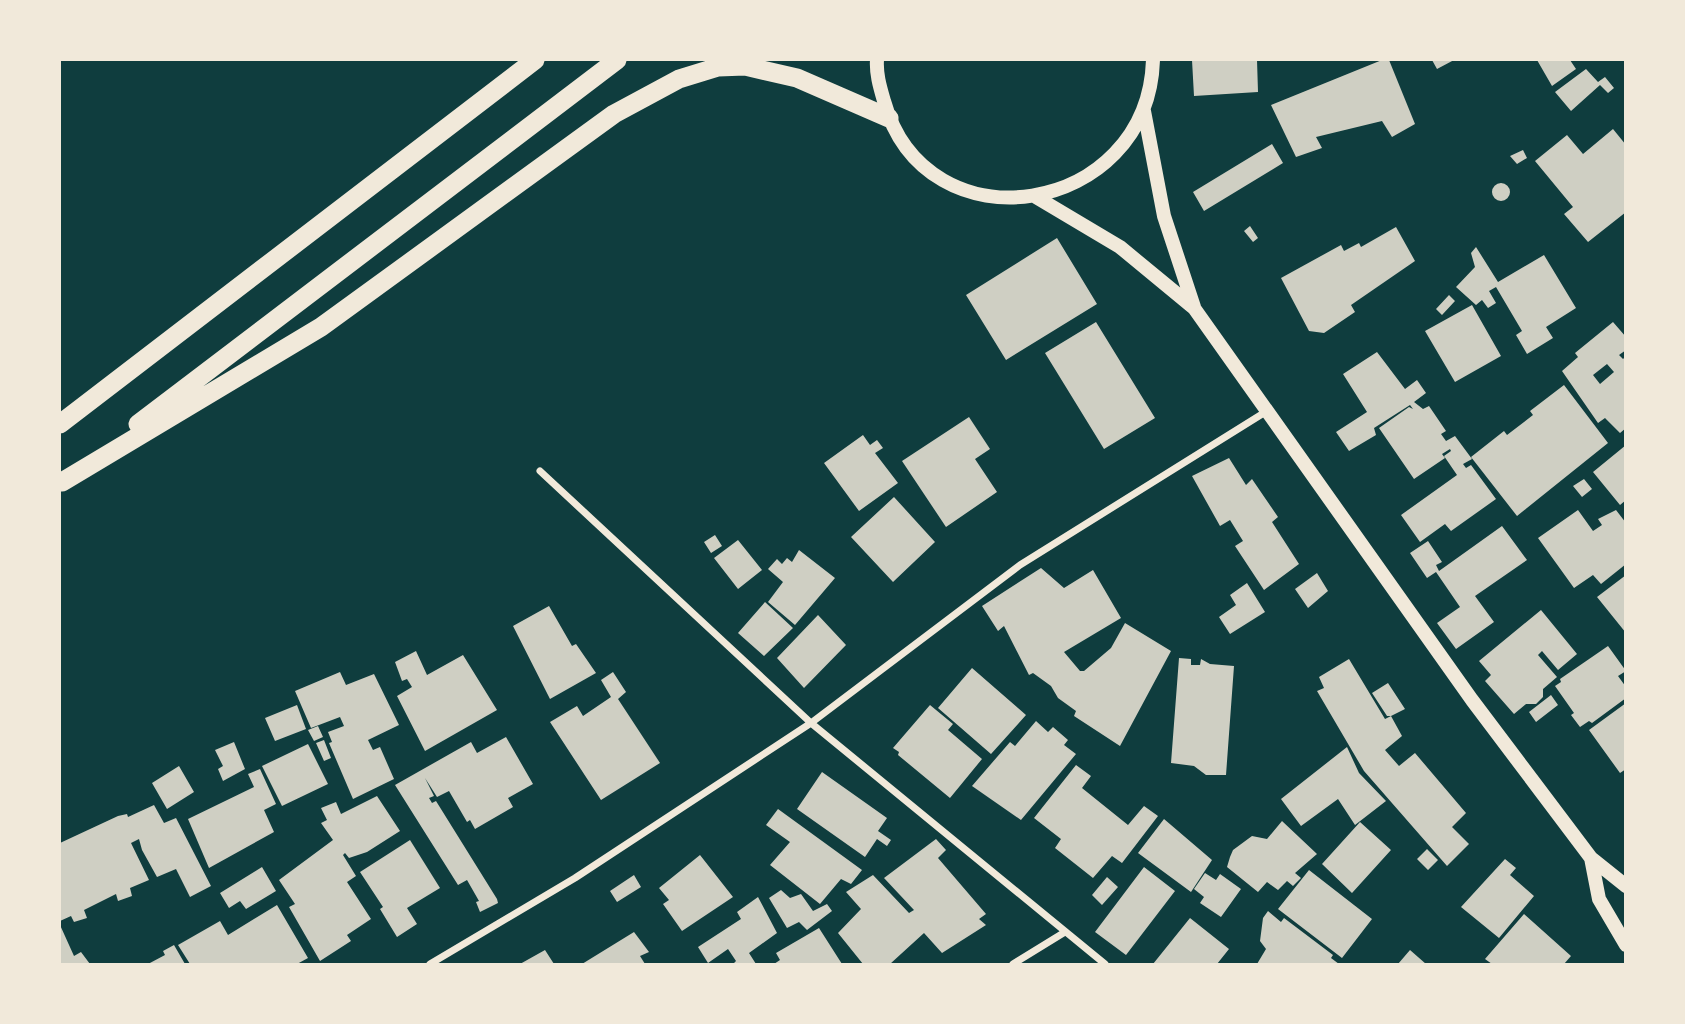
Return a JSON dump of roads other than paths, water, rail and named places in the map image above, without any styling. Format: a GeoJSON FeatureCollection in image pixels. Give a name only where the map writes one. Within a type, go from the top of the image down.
{"type":"FeatureCollection","features":[{"type":"Feature","properties":{"kind":"highway"},"geometry":{"type":"LineString","coordinates":[[60,424],[535,60]]}},
{"type":"Feature","properties":{"kind":"highway"},"geometry":{"type":"LineString","coordinates":[[61,483],[617,60]]}},
{"type":"Feature","properties":{"kind":"highway"},"geometry":{"type":"LineString","coordinates":[[61,483],[321,327],[614,114],[678,79],[718,67],[745,66],[797,78],[888,118]]}},
{"type":"Feature","properties":{"kind":"main road"},"geometry":{"type":"LineString","coordinates":[[877,60],[876,71],[888,118],[903,143],[924,165],[949,182],[976,193],[1006,198],[1036,197],[1081,181],[1121,148],[1144,111],[1152,78],[1153,60]]}},
{"type":"Feature","properties":{"kind":"main road"},"geometry":{"type":"LineString","coordinates":[[1144,111],[1164,216],[1194,309]]}},
{"type":"Feature","properties":{"kind":"main road"},"geometry":{"type":"LineString","coordinates":[[1036,197],[1120,247],[1194,309],[1472,699],[1591,858],[1626,886]]}},
{"type":"Feature","properties":{"kind":"main road"},"geometry":{"type":"LineString","coordinates":[[1591,858],[1599,899],[1626,945]]}},
{"type":"Feature","properties":{"kind":"street"},"geometry":{"type":"LineString","coordinates":[[430,964],[575,878],[811,723],[1020,565],[1268,411]]}},
{"type":"Feature","properties":{"kind":"street"},"geometry":{"type":"LineString","coordinates":[[540,471],[811,723],[1105,964]]}},
{"type":"Feature","properties":{"kind":"street"},"geometry":{"type":"LineString","coordinates":[[1013,964],[1065,932]]}}]}
